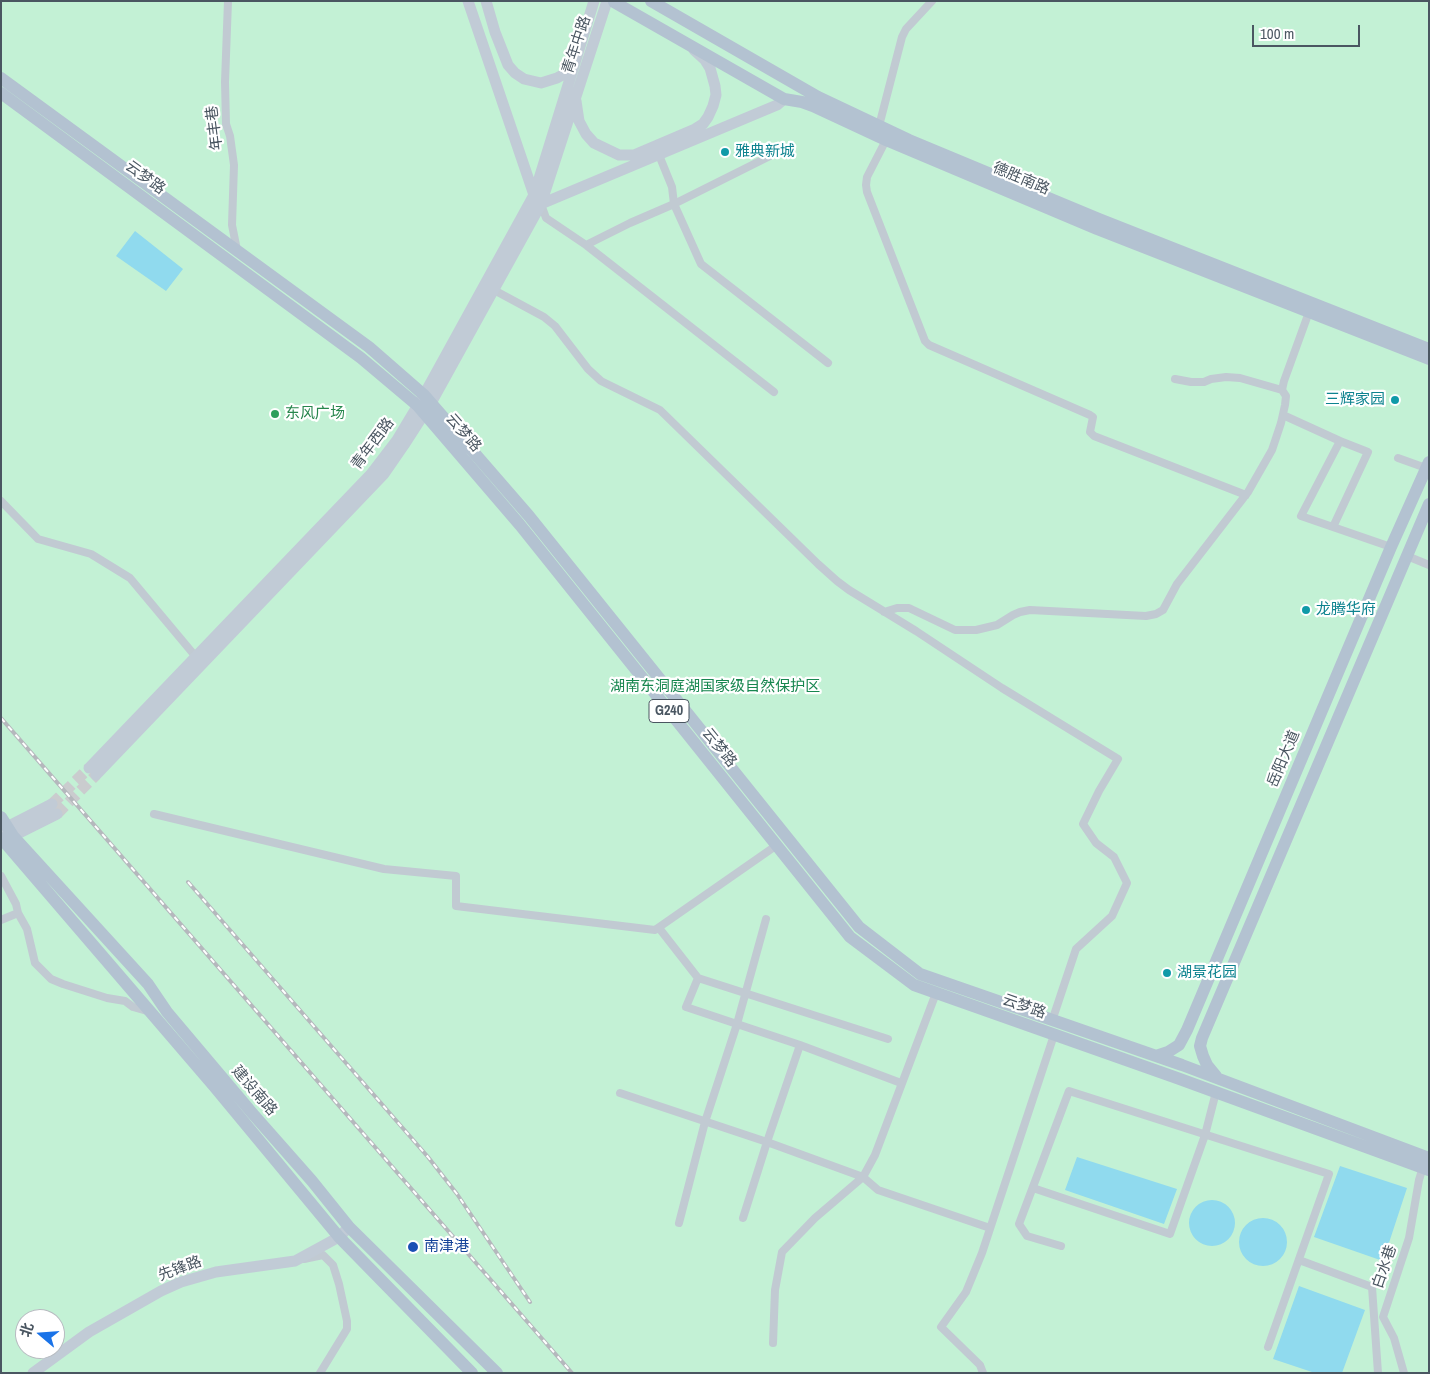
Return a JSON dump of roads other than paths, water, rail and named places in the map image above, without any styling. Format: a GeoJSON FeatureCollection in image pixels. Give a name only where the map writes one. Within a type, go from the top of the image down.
{"type":"FeatureCollection","features":[{"type":"Feature","properties":{"kind":"main road"},"geometry":{"type":"LineString","coordinates":[[468,1],[537,199],[659,155],[777,104],[784,99]]}},
{"type":"Feature","properties":{"kind":"main road"},"geometry":{"type":"LineString","coordinates":[[486,1],[495,32],[508,65],[515,73],[541,83],[557,78],[574,66]]}},
{"type":"Feature","properties":{"kind":"main road","name":"青年中路"},"geometry":{"type":"LineString","coordinates":[[574,66],[594,1]]}},
{"type":"Feature","properties":{"kind":"main road","name":"德胜南路"},"geometry":{"type":"LineString","coordinates":[[651,1],[818,97],[910,140],[1099,219],[1429,349]]}},
{"type":"Feature","properties":{"kind":"main road","name":"青年中路"},"geometry":{"type":"LineString","coordinates":[[575,98],[610,2]]}},
{"type":"Feature","properties":{"kind":"main road","name":"德胜南路"},"geometry":{"type":"LineString","coordinates":[[610,2],[784,99],[813,106],[886,140],[1097,229],[1429,359]]}},
{"type":"Feature","properties":{"kind":"main road"},"geometry":{"type":"LineString","coordinates":[[575,98],[579,122],[586,134],[594,143],[619,154],[634,155],[695,129],[702,124],[714,106],[716,95],[710,68],[705,60],[688,44]]}},
{"type":"Feature","properties":{"kind":"main road","name":"青年西路"},"geometry":{"type":"LineString","coordinates":[[574,66],[537,199],[424,404],[404,446],[384,474],[92,771],[196,657],[372,474],[424,404],[492,289],[537,199],[575,98]]}},
{"type":"Feature","properties":{"kind":"main road","name":"G240"},"geometry":{"type":"LineString","coordinates":[[1,78],[369,347],[529,516],[859,927],[920,974],[1218,1078],[1427,1165]]}},
{"type":"Feature","properties":{"kind":"main road","name":"云梦路"},"geometry":{"type":"LineString","coordinates":[[1,93],[424,404],[850,937],[914,985],[1427,1165]]}},
{"type":"Feature","properties":{"kind":"main road","name":"岳阳大道"},"geometry":{"type":"LineString","coordinates":[[1156,1056],[1168,1052],[1179,1045],[1187,1030],[1391,547],[1428,465]]}},
{"type":"Feature","properties":{"kind":"main road"},"geometry":{"type":"LineString","coordinates":[[1218,1078],[1207,1066],[1203,1056],[1200,1046],[1202,1038],[1429,504]]}},
{"type":"Feature","properties":{"kind":"main road"},"geometry":{"type":"LineString","coordinates":[[4,832],[54,809]]}},
{"type":"Feature","properties":{"kind":"main road","name":"建设南路"},"geometry":{"type":"LineString","coordinates":[[4,832],[150,1012],[339,1236],[472,1373]]}},
{"type":"Feature","properties":{"kind":"main road","name":"建设南路"},"geometry":{"type":"LineString","coordinates":[[4,832],[148,984],[166,1012],[312,1181],[349,1227],[496,1373]]}},
{"type":"Feature","properties":{"kind":"main road","name":"先锋路"},"geometry":{"type":"LineString","coordinates":[[33,1373],[89,1332],[131,1307],[181,1282],[216,1272],[295,1261],[339,1236],[349,1227]]}},
{"type":"Feature","properties":{"kind":"street","name":"年丰巷"},"geometry":{"type":"LineString","coordinates":[[228,1],[225,82],[226,124],[230,136],[234,165],[232,225],[237,250]]}},
{"type":"Feature","properties":{"kind":"street"},"geometry":{"type":"LineString","coordinates":[[880,126],[902,37],[906,29],[932,1]]}},
{"type":"Feature","properties":{"kind":"street"},"geometry":{"type":"LineString","coordinates":[[886,140],[867,177],[866,185],[925,341],[929,345],[1090,415],[1093,417],[1090,432],[1094,436],[1246,495]]}},
{"type":"Feature","properties":{"kind":"street"},"geometry":{"type":"LineString","coordinates":[[586,245],[674,204],[786,148]]}},
{"type":"Feature","properties":{"kind":"street"},"geometry":{"type":"LineString","coordinates":[[659,155],[672,187],[674,204],[701,264],[828,363]]}},
{"type":"Feature","properties":{"kind":"street"},"geometry":{"type":"LineString","coordinates":[[537,199],[546,218],[586,245],[774,392]]}},
{"type":"Feature","properties":{"kind":"street"},"geometry":{"type":"LineString","coordinates":[[492,289],[544,317],[556,326],[588,369],[601,380],[660,410],[826,572],[849,590],[916,631],[1002,688],[1118,759],[1099,791],[1083,824],[1096,844],[1114,857],[1127,883],[1112,916],[1076,948],[1052,1021]]}},
{"type":"Feature","properties":{"kind":"street"},"geometry":{"type":"LineString","coordinates":[[1282,390],[1309,312]]}},
{"type":"Feature","properties":{"kind":"street"},"geometry":{"type":"LineString","coordinates":[[884,612],[897,608],[909,608],[955,630],[966,630],[988,628],[1020,612],[1030,610],[1146,616],[1163,610],[1176,584],[1246,495],[1272,450],[1283,415],[1286,396],[1282,390],[1240,378],[1226,376],[1204,382],[1175,379]]}},
{"type":"Feature","properties":{"kind":"street"},"geometry":{"type":"LineString","coordinates":[[1283,415],[1368,452],[1332,527]]}},
{"type":"Feature","properties":{"kind":"street"},"geometry":{"type":"LineString","coordinates":[[1283,415],[1376,451]]}},
{"type":"Feature","properties":{"kind":"street"},"geometry":{"type":"LineString","coordinates":[[1340,441],[1301,516],[1391,547]]}},
{"type":"Feature","properties":{"kind":"street"},"geometry":{"type":"LineString","coordinates":[[1398,458],[1428,465]]}},
{"type":"Feature","properties":{"kind":"street"},"geometry":{"type":"LineString","coordinates":[[1,502],[38,539],[91,554],[130,578],[196,657]]}},
{"type":"Feature","properties":{"kind":"street"},"geometry":{"type":"LineString","coordinates":[[1407,556],[1429,565]]}},
{"type":"Feature","properties":{"kind":"street"},"geometry":{"type":"LineString","coordinates":[[154,814],[384,869],[456,876],[456,906],[656,930],[777,845]]}},
{"type":"Feature","properties":{"kind":"street"},"geometry":{"type":"LineString","coordinates":[[1,876],[27,929],[35,963],[51,979],[107,998],[125,1001],[133,1007],[150,1012]]}},
{"type":"Feature","properties":{"kind":"street"},"geometry":{"type":"LineString","coordinates":[[1,920],[18,913]]}},
{"type":"Feature","properties":{"kind":"street"},"geometry":{"type":"LineString","coordinates":[[680,1223],[705,1122],[737,1024],[766,919]]}},
{"type":"Feature","properties":{"kind":"street"},"geometry":{"type":"LineString","coordinates":[[659,928],[698,978],[888,1039]]}},
{"type":"Feature","properties":{"kind":"street"},"geometry":{"type":"LineString","coordinates":[[698,978],[686,1007],[800,1045],[901,1083]]}},
{"type":"Feature","properties":{"kind":"street"},"geometry":{"type":"LineString","coordinates":[[774,1343],[775,1290],[782,1252],[815,1218],[863,1176],[875,1155],[936,993]]}},
{"type":"Feature","properties":{"kind":"street"},"geometry":{"type":"LineString","coordinates":[[983,1373],[980,1365],[941,1327],[966,1292],[990,1228],[1054,1035]]}},
{"type":"Feature","properties":{"kind":"street"},"geometry":{"type":"LineString","coordinates":[[743,1218],[800,1045]]}},
{"type":"Feature","properties":{"kind":"street"},"geometry":{"type":"LineString","coordinates":[[1061,1246],[1027,1236],[1019,1224],[1069,1091],[1329,1174],[1268,1347]]}},
{"type":"Feature","properties":{"kind":"street"},"geometry":{"type":"LineString","coordinates":[[1033,1188],[1170,1234],[1205,1135],[1216,1092]]}},
{"type":"Feature","properties":{"kind":"street"},"geometry":{"type":"LineString","coordinates":[[620,1093],[863,1176],[878,1190],[990,1228]]}},
{"type":"Feature","properties":{"kind":"street","name":"白水巷"},"geometry":{"type":"LineString","coordinates":[[1404,1373],[1394,1338],[1383,1316],[1409,1238],[1419,1180],[1427,1165]]}},
{"type":"Feature","properties":{"kind":"street"},"geometry":{"type":"LineString","coordinates":[[295,1261],[323,1255],[333,1265],[339,1284],[347,1320],[347,1329],[320,1373]]}},
{"type":"Feature","properties":{"kind":"street"},"geometry":{"type":"LineString","coordinates":[[1298,1260],[1372,1287],[1378,1373]]}},
{"type":"Feature","properties":{"kind":"water"},"geometry":{"type":"Polygon","coordinates":[[[135,231],[183,269],[166,291],[116,256],[135,231]]]}},
{"type":"Feature","properties":{"kind":"water"},"geometry":{"type":"Polygon","coordinates":[[[1077,1157],[1177,1189],[1164,1224],[1065,1190],[1077,1157]]]}},
{"type":"Feature","properties":{"kind":"water"},"geometry":{"type":"Polygon","coordinates":[[[1340,1166],[1407,1188],[1383,1261],[1314,1237],[1340,1166]]]}},
{"type":"Feature","properties":{"kind":"water"},"geometry":{"type":"Polygon","coordinates":[[[1217,1200],[1221,1201],[1231,1210],[1234,1214],[1234,1232],[1225,1242],[1217,1246],[1207,1246],[1199,1242],[1190,1232],[1189,1218],[1193,1210],[1203,1201],[1217,1200]]]}},
{"type":"Feature","properties":{"kind":"water"},"geometry":{"type":"Polygon","coordinates":[[[1263,1218],[1272,1220],[1280,1225],[1285,1233],[1287,1242],[1285,1251],[1280,1259],[1272,1264],[1263,1266],[1254,1264],[1246,1259],[1241,1251],[1239,1242],[1241,1233],[1246,1225],[1254,1220],[1263,1218]]]}},
{"type":"Feature","properties":{"kind":"water"},"geometry":{"type":"Polygon","coordinates":[[[1299,1286],[1365,1310],[1342,1373],[1315,1373],[1273,1359],[1299,1286]]]}},
{"type":"Feature","properties":{"kind":"tunnel"},"geometry":{"type":"LineString","coordinates":[[52,804],[89,768]]}},
{"type":"Feature","properties":{"kind":"tunnel"},"geometry":{"type":"LineString","coordinates":[[57,814],[96,775]]}},
{"type":"Feature","properties":{"kind":"railway"},"geometry":{"type":"LineString","coordinates":[[1,718],[572,1373]]}},
{"type":"Feature","properties":{"kind":"railway"},"geometry":{"type":"LineString","coordinates":[[188,882],[428,1157],[457,1194],[530,1302]]}},
{"type":"Feature","properties":{"kind":"place","name":"雅典新城"},"geometry":{"type":"Point","coordinates":[725,152]}},
{"type":"Feature","properties":{"kind":"place","name":"三辉家园"},"geometry":{"type":"Point","coordinates":[1395,400]}},
{"type":"Feature","properties":{"kind":"place","name":"东风广场"},"geometry":{"type":"Point","coordinates":[275,414]}},
{"type":"Feature","properties":{"kind":"place","name":"龙腾华府"},"geometry":{"type":"Point","coordinates":[1306,610]}},
{"type":"Feature","properties":{"kind":"place","name":"湖景花园"},"geometry":{"type":"Point","coordinates":[1167,973]}},
{"type":"Feature","properties":{"kind":"place","name":"南津港"},"geometry":{"type":"Point","coordinates":[413,1247]}},
{"type":"Feature","properties":{"kind":"park label","name":"湖南东洞庭湖国家级自然保护区"},"geometry":{"type":"Point","coordinates":[715,687]}}]}
